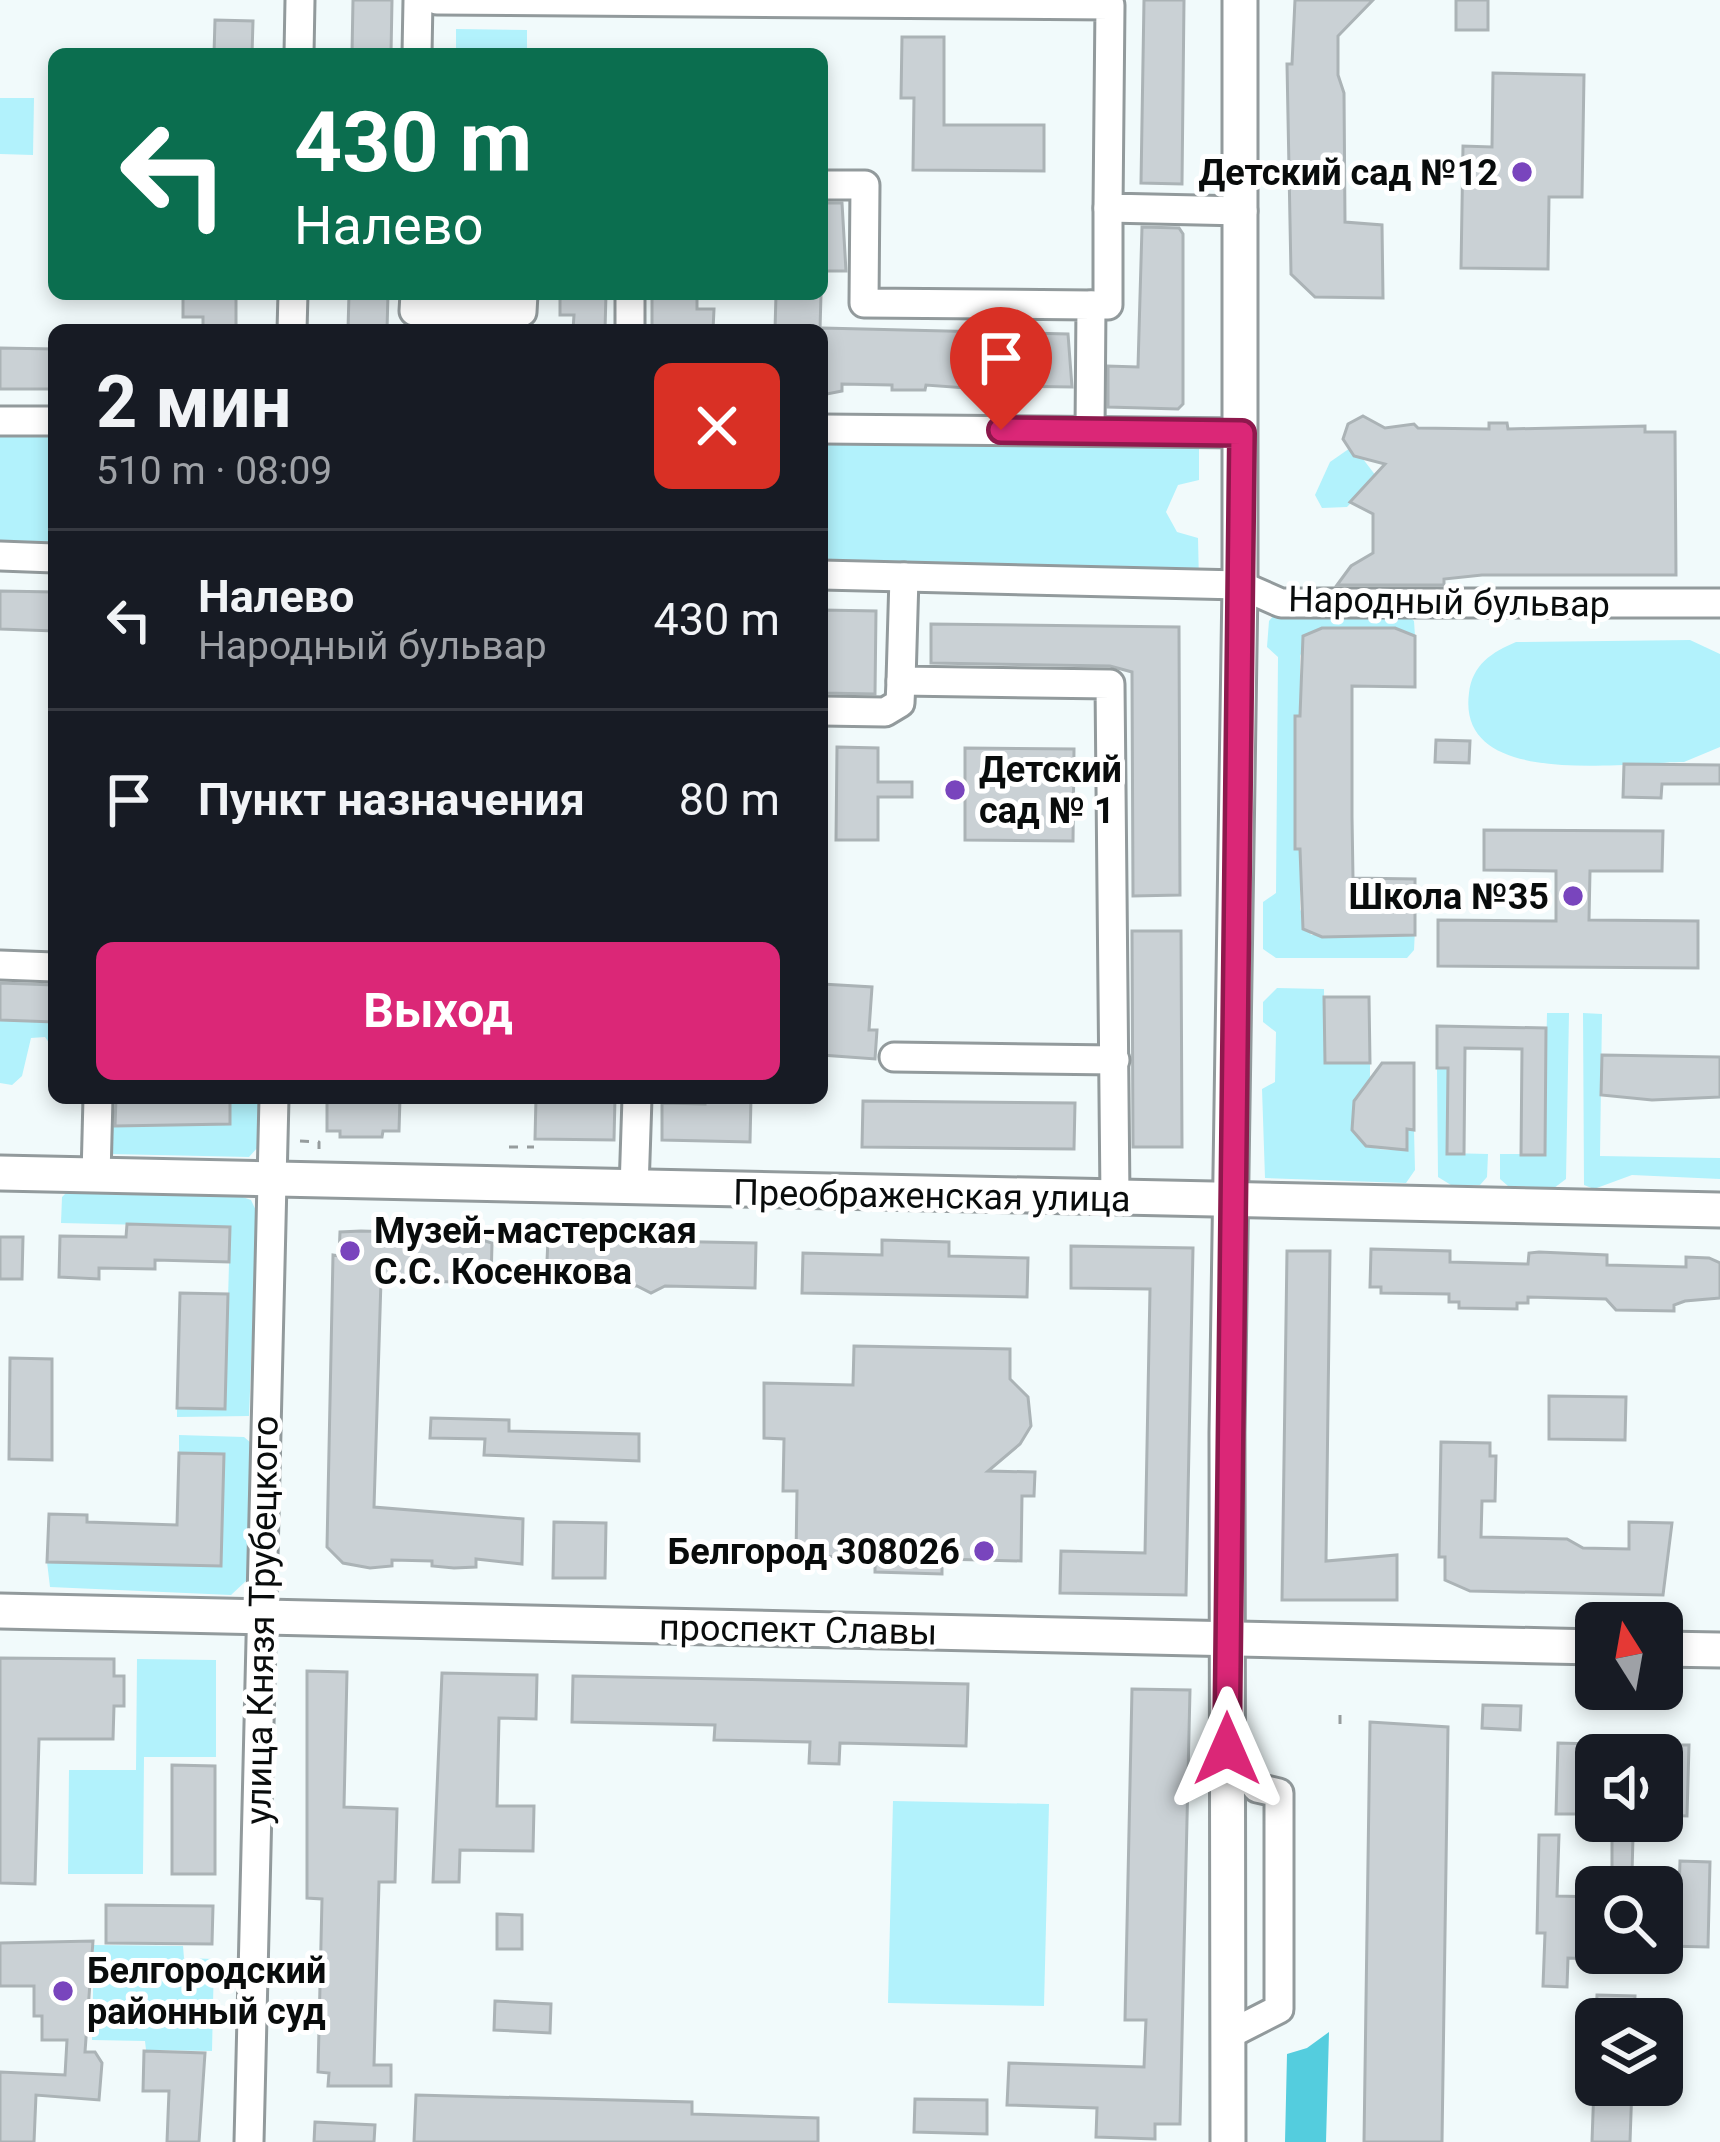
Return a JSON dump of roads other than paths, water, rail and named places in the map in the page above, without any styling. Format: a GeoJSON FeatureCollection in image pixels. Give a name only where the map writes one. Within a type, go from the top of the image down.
{"type":"FeatureCollection","features":[{"type":"Feature","properties":{"kind":"main road"},"geometry":{"type":"LineString","coordinates":[[1228,2142],[1227,1639],[1242,433],[1240,0]]}},
{"type":"Feature","properties":{"kind":"main road","name":"Преображенская улица"},"geometry":{"type":"LineString","coordinates":[[0,1173],[1720,1210]]}},
{"type":"Feature","properties":{"kind":"main road","name":"проспект Славы"},"geometry":{"type":"LineString","coordinates":[[0,1611],[1575,1647]]}},
{"type":"Feature","properties":{"kind":"main road"},"geometry":{"type":"LineString","coordinates":[[1683,1649],[1720,1650]]}},
{"type":"Feature","properties":{"kind":"street"},"geometry":{"type":"LineString","coordinates":[[299,48],[301,0]]}},
{"type":"Feature","properties":{"kind":"street"},"geometry":{"type":"LineString","coordinates":[[417,48],[418,0]]}},
{"type":"Feature","properties":{"kind":"street"},"geometry":{"type":"LineString","coordinates":[[437,0],[1110,5],[1108,305],[864,303],[865,185],[828,185]]}},
{"type":"Feature","properties":{"kind":"street"},"geometry":{"type":"LineString","coordinates":[[1108,208],[1243,211]]}},
{"type":"Feature","properties":{"kind":"street"},"geometry":{"type":"LineString","coordinates":[[415,300],[414,311],[522,312],[523,300]]}},
{"type":"Feature","properties":{"kind":"street"},"geometry":{"type":"LineString","coordinates":[[1090,431],[1091,305]]}},
{"type":"Feature","properties":{"kind":"street"},"geometry":{"type":"LineString","coordinates":[[0,421],[48,421]]}},
{"type":"Feature","properties":{"kind":"street"},"geometry":{"type":"LineString","coordinates":[[828,429],[1242,433]]}},
{"type":"Feature","properties":{"kind":"street"},"geometry":{"type":"LineString","coordinates":[[0,556],[48,558]]}},
{"type":"Feature","properties":{"kind":"street","name":"Народный бульвар"},"geometry":{"type":"LineString","coordinates":[[828,575],[1240,585],[1281,603],[1720,603]]}},
{"type":"Feature","properties":{"kind":"street"},"geometry":{"type":"LineString","coordinates":[[828,711],[885,712],[900,703],[904,577]]}},
{"type":"Feature","properties":{"kind":"street"},"geometry":{"type":"LineString","coordinates":[[901,681],[1110,684],[1115,1198]]}},
{"type":"Feature","properties":{"kind":"street"},"geometry":{"type":"LineString","coordinates":[[0,965],[48,967]]}},
{"type":"Feature","properties":{"kind":"street"},"geometry":{"type":"LineString","coordinates":[[894,1057],[1115,1060]]}},
{"type":"Feature","properties":{"kind":"street"},"geometry":{"type":"LineString","coordinates":[[96,1176],[98,1104]]}},
{"type":"Feature","properties":{"kind":"street","name":"улица Князя Трубецкого"},"geometry":{"type":"LineString","coordinates":[[249,2142],[274,1104]]}},
{"type":"Feature","properties":{"kind":"street"},"geometry":{"type":"LineString","coordinates":[[634,1189],[637,1104]]}},
{"type":"Feature","properties":{"kind":"street"},"geometry":{"type":"LineString","coordinates":[[1227,1749],[1257,1788],[1279,1793],[1279,2009],[1228,2035]]}},
{"type":"Feature","properties":{"kind":"place","name":"Детский сад №12"},"geometry":{"type":"Point","coordinates":[1522,172]}},
{"type":"Feature","properties":{"kind":"place","name":"Детский сад № 1"},"geometry":{"type":"Point","coordinates":[955,790]}},
{"type":"Feature","properties":{"kind":"place","name":"Школа №35"},"geometry":{"type":"Point","coordinates":[1573,896]}},
{"type":"Feature","properties":{"kind":"place","name":"Музей-мастерская С.С. Косенкова"},"geometry":{"type":"Point","coordinates":[350,1251]}},
{"type":"Feature","properties":{"kind":"place","name":"Белгород 308026"},"geometry":{"type":"Point","coordinates":[984,1551]}},
{"type":"Feature","properties":{"kind":"place","name":"Белгородский районный суд"},"geometry":{"type":"Point","coordinates":[63,1991]}}]}
